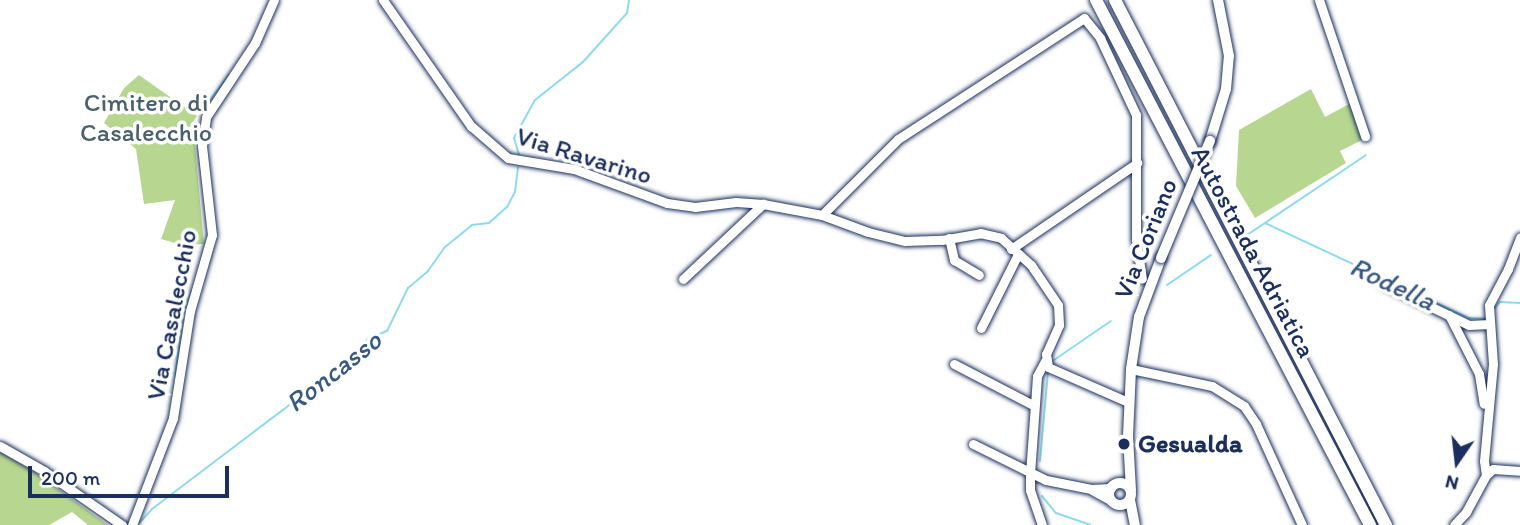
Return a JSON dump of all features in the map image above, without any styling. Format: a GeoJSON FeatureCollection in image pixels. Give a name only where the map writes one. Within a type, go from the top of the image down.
{"type":"FeatureCollection","features":[{"type":"Feature","properties":{"kind":"highway","name":"Autostrada Adriatica"},"geometry":{"type":"LineString","coordinates":[[1096,0],[1370,525]]}},
{"type":"Feature","properties":{"kind":"highway","name":"Autostrada Adriatica"},"geometry":{"type":"LineString","coordinates":[[1115,0],[1386,525]]}},
{"type":"Feature","properties":{"kind":"main road","name":"Via Coriano"},"geometry":{"type":"LineString","coordinates":[[1135,522],[1130,495],[1128,402],[1139,317],[1210,141],[1226,89],[1229,56],[1218,0]]}},
{"type":"Feature","properties":{"kind":"main road","name":"Via Coriano"},"geometry":{"type":"LineString","coordinates":[[1113,486],[1128,459]]}},
{"type":"Feature","properties":{"kind":"main road"},"geometry":{"type":"LineString","coordinates":[[1123,483],[1130,495],[1114,503],[1113,486],[1123,483]]}},
{"type":"Feature","properties":{"kind":"main road","name":"Via Coriano"},"geometry":{"type":"LineString","coordinates":[[1114,503],[1135,522]]}},
{"type":"Feature","properties":{"kind":"street","name":"Via Casalecchio"},"geometry":{"type":"LineString","coordinates":[[132,525],[173,418],[190,311],[212,235],[202,146],[206,117],[255,43],[274,0]]}},
{"type":"Feature","properties":{"kind":"street","name":"Via Ravarino"},"geometry":{"type":"LineString","coordinates":[[383,0],[471,126],[508,158],[574,169],[667,204],[695,207],[737,202],[763,204],[822,215],[858,229],[905,241],[990,234],[1001,238],[1041,278],[1058,305],[1059,325],[1037,376],[1033,405],[1030,490],[1042,525]]}},
{"type":"Feature","properties":{"kind":"street"},"geometry":{"type":"LineString","coordinates":[[1319,0],[1365,136]]}},
{"type":"Feature","properties":{"kind":"street","name":"Via Coriano"},"geometry":{"type":"LineString","coordinates":[[822,215],[890,145],[916,125],[1076,20],[1084,18],[1089,20],[1131,99],[1136,115],[1136,239],[1142,279]]}},
{"type":"Feature","properties":{"kind":"street","name":"Via Coriano"},"geometry":{"type":"LineString","coordinates":[[1015,252],[1137,163]]}},
{"type":"Feature","properties":{"kind":"street"},"geometry":{"type":"LineString","coordinates":[[683,279],[763,204]]}},
{"type":"Feature","properties":{"kind":"street"},"geometry":{"type":"LineString","coordinates":[[1486,475],[1493,364],[1489,305],[1508,269],[1520,237]]}},
{"type":"Feature","properties":{"kind":"street"},"geometry":{"type":"LineString","coordinates":[[949,239],[954,260],[979,275]]}},
{"type":"Feature","properties":{"kind":"street"},"geometry":{"type":"LineString","coordinates":[[981,328],[1015,252]]}},
{"type":"Feature","properties":{"kind":"street"},"geometry":{"type":"LineString","coordinates":[[1384,284],[1469,325],[1490,318]]}},
{"type":"Feature","properties":{"kind":"street"},"geometry":{"type":"LineString","coordinates":[[1449,315],[1479,374],[1484,396],[1481,443],[1486,444]]}},
{"type":"Feature","properties":{"kind":"street"},"geometry":{"type":"LineString","coordinates":[[1045,361],[1056,371],[1128,402]]}},
{"type":"Feature","properties":{"kind":"street"},"geometry":{"type":"LineString","coordinates":[[954,364],[1033,405]]}},
{"type":"Feature","properties":{"kind":"street"},"geometry":{"type":"LineString","coordinates":[[1131,369],[1212,386],[1244,406],[1256,424],[1302,525]]}},
{"type":"Feature","properties":{"kind":"street","name":"Via Coriano"},"geometry":{"type":"LineString","coordinates":[[973,444],[1030,474],[1091,489],[1114,503]]}},
{"type":"Feature","properties":{"kind":"street"},"geometry":{"type":"LineString","coordinates":[[0,446],[44,471],[122,525]]}},
{"type":"Feature","properties":{"kind":"street"},"geometry":{"type":"LineString","coordinates":[[1454,525],[1466,512],[1486,475],[1493,469],[1520,471]]}},
{"type":"Feature","properties":{"kind":"street","name":"Via Coriano"},"geometry":{"type":"LineString","coordinates":[[1091,489],[1113,486]]}},
{"type":"Feature","properties":{"kind":"street"},"geometry":{"type":"LineString","coordinates":[[1463,525],[1466,512]]}},
{"type":"Feature","properties":{"kind":"green space","name":"Cimitero di Casalecchio"},"geometry":{"type":"Polygon","coordinates":[[[139,75],[197,116],[182,138],[194,136],[204,244],[182,245],[161,239],[175,200],[144,204],[136,149],[104,123],[124,88],[139,75]]]}},
{"type":"Feature","properties":{"kind":"green space"},"geometry":{"type":"Polygon","coordinates":[[[1311,89],[1325,117],[1351,103],[1364,139],[1340,151],[1346,163],[1255,218],[1236,186],[1239,130],[1311,89]]]}},
{"type":"Feature","properties":{"kind":"green space"},"geometry":{"type":"Polygon","coordinates":[[[0,452],[33,471],[108,525],[88,525],[72,512],[49,525],[0,525],[0,452]]]}},
{"type":"Feature","properties":{"kind":"waterway","name":"Roncasso"},"geometry":{"type":"LineString","coordinates":[[519,155],[514,138],[535,100],[583,62],[627,13],[629,0]]}},
{"type":"Feature","properties":{"kind":"waterway","name":"Roncasso"},"geometry":{"type":"LineString","coordinates":[[206,106],[229,74]]}},
{"type":"Feature","properties":{"kind":"waterway","name":"Rodella"},"geometry":{"type":"LineString","coordinates":[[1247,235],[1366,155]]}},
{"type":"Feature","properties":{"kind":"waterway","name":"Roncasso"},"geometry":{"type":"LineString","coordinates":[[140,522],[152,509],[340,367],[368,339],[387,331],[408,288],[428,271],[445,247],[472,225],[489,223],[507,207],[515,192],[518,167]]}},
{"type":"Feature","properties":{"kind":"waterway","name":"Rodella"},"geometry":{"type":"LineString","coordinates":[[1265,223],[1469,318],[1485,319]]}},
{"type":"Feature","properties":{"kind":"waterway","name":"Rodella"},"geometry":{"type":"LineString","coordinates":[[1167,285],[1211,255]]}},
{"type":"Feature","properties":{"kind":"waterway","name":"Roncasso"},"geometry":{"type":"LineString","coordinates":[[175,377],[184,311],[192,290]]}},
{"type":"Feature","properties":{"kind":"waterway","name":"Rodella"},"geometry":{"type":"LineString","coordinates":[[1493,310],[1500,302],[1520,303]]}},
{"type":"Feature","properties":{"kind":"waterway","name":"Rodella"},"geometry":{"type":"LineString","coordinates":[[1054,360],[1111,321]]}},
{"type":"Feature","properties":{"kind":"waterway","name":"Rodella"},"geometry":{"type":"LineString","coordinates":[[1040,461],[1048,372]]}},
{"type":"Feature","properties":{"kind":"waterway","name":"Rodella"},"geometry":{"type":"LineString","coordinates":[[1042,496],[1056,513],[1090,525]]}},
{"type":"Feature","properties":{"kind":"place","name":"Gesualda"},"geometry":{"type":"Point","coordinates":[1124,444]}}]}
